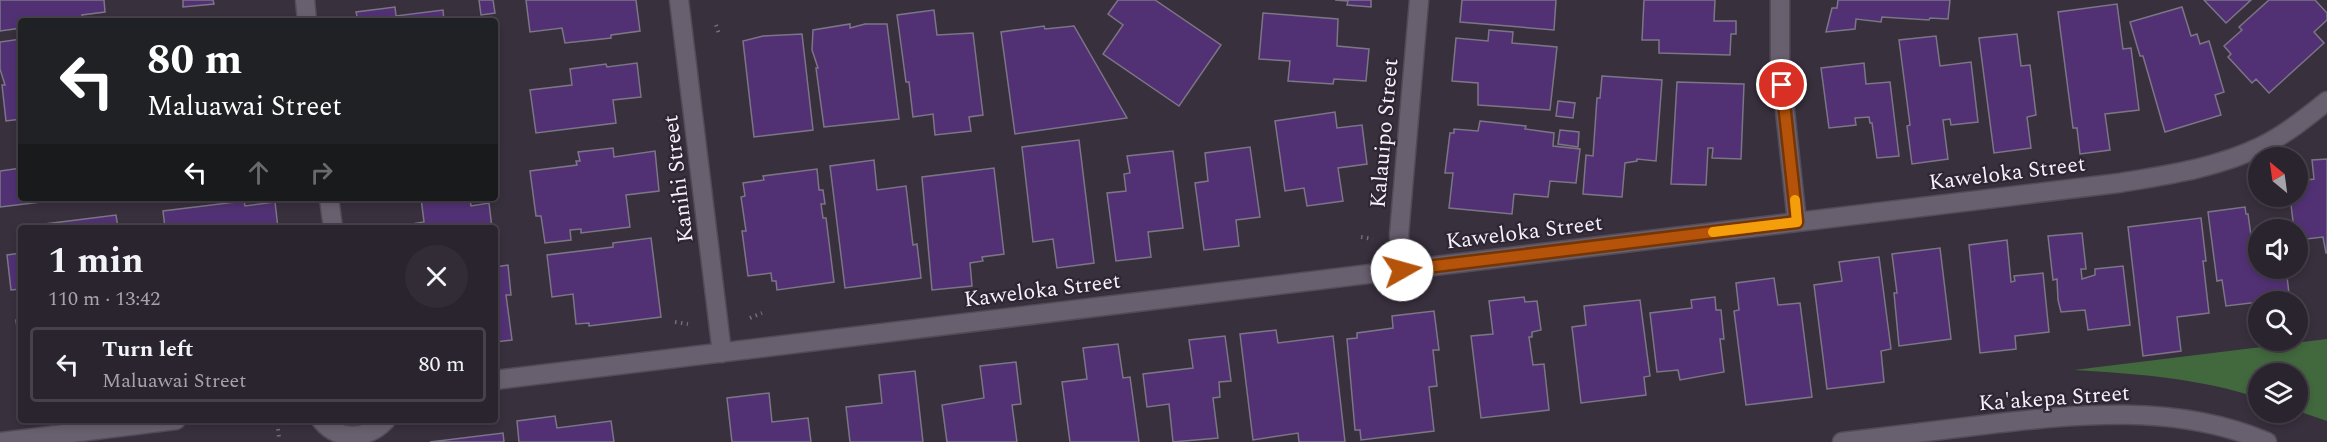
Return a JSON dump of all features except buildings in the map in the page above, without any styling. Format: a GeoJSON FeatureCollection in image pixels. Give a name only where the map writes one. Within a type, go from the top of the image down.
{"type":"FeatureCollection","features":[{"type":"Feature","properties":{"kind":"street"},"geometry":{"type":"LineString","coordinates":[[305,0],[307,18]]}},
{"type":"Feature","properties":{"kind":"street","name":"Kanihi Street"},"geometry":{"type":"LineString","coordinates":[[680,0],[722,353]]}},
{"type":"Feature","properties":{"kind":"street","name":"Kalauipo Street"},"geometry":{"type":"LineString","coordinates":[[1402,270],[1399,235],[1419,0]]}},
{"type":"Feature","properties":{"kind":"street"},"geometry":{"type":"LineString","coordinates":[[1780,0],[1780,64],[1797,222]]}},
{"type":"Feature","properties":{"kind":"street","name":"Kaweloka Street"},"geometry":{"type":"LineString","coordinates":[[498,380],[2119,183],[2174,174],[2220,162],[2263,146],[2298,124],[2327,101]]}},
{"type":"Feature","properties":{"kind":"street"},"geometry":{"type":"LineString","coordinates":[[329,201],[333,225]]}},
{"type":"Feature","properties":{"kind":"street","name":"Ka'akepa Street"},"geometry":{"type":"LineString","coordinates":[[1842,442],[2031,419],[2112,414],[2152,414],[2182,418],[2247,433],[2267,442]]}},
{"type":"Feature","properties":{"kind":"street"},"geometry":{"type":"LineString","coordinates":[[0,442],[152,423]]}},
{"type":"Feature","properties":{"kind":"street"},"geometry":{"type":"LineString","coordinates":[[323,423],[339,438],[359,437],[380,430]]}},
{"type":"Feature","properties":{"kind":"path"},"geometry":{"type":"LineString","coordinates":[[716,25],[719,34]]}},
{"type":"Feature","properties":{"kind":"path"},"geometry":{"type":"LineString","coordinates":[[1361,237],[1373,239]]}},
{"type":"Feature","properties":{"kind":"path"},"geometry":{"type":"LineString","coordinates":[[750,318],[762,313]]}},
{"type":"Feature","properties":{"kind":"path"},"geometry":{"type":"LineString","coordinates":[[675,322],[688,324]]}},
{"type":"Feature","properties":{"kind":"path"},"geometry":{"type":"LineString","coordinates":[[278,429],[279,437]]}},
{"type":"Feature","properties":{"kind":"green space"},"geometry":{"type":"Polygon","coordinates":[[[2327,339],[2327,421],[2308,414],[2308,363],[2248,363],[2248,395],[2191,381],[2074,370],[2248,349],[2248,351],[2308,351],[2308,341],[2327,339]]]}},
{"type":"Feature","properties":{"kind":"slow traffic"},"geometry":{"type":"LineString","coordinates":[[1713,232],[1797,222],[1795,200]]}},
{"type":"Feature","properties":{"kind":"route"},"geometry":{"type":"LineString","coordinates":[[1402,270],[1797,222],[1782,85]]}}]}
